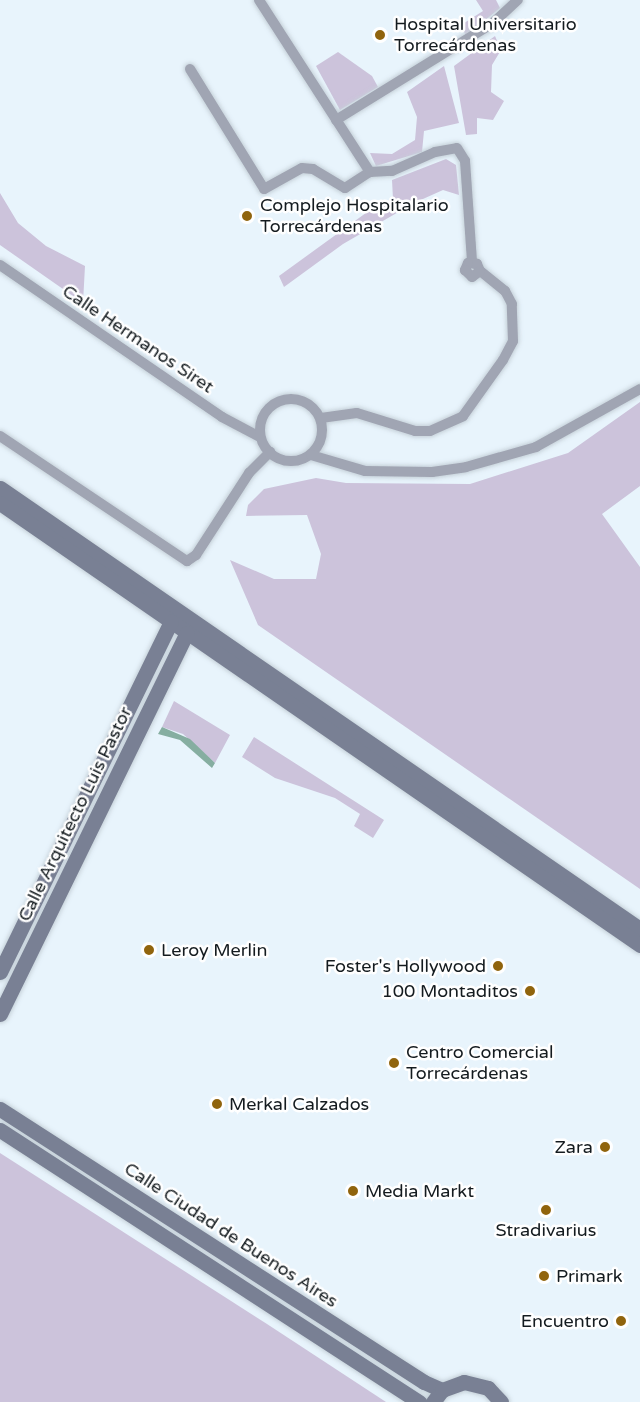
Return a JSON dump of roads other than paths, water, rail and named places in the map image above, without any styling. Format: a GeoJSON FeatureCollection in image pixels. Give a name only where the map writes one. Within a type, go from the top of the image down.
{"type":"FeatureCollection","features":[{"type":"Feature","properties":{"kind":"street"},"geometry":{"type":"LineString","coordinates":[[259,0],[370,172]]}},
{"type":"Feature","properties":{"kind":"street"},"geometry":{"type":"LineString","coordinates":[[336,120],[493,23],[513,2]]}},
{"type":"Feature","properties":{"kind":"street"},"geometry":{"type":"LineString","coordinates":[[190,69],[264,189],[302,168],[313,169],[345,188],[370,172],[392,171],[435,152],[457,148],[465,161],[472,262],[480,271],[494,279],[512,304],[513,341],[504,360],[463,416],[430,431],[415,430],[357,413],[321,418]]}},
{"type":"Feature","properties":{"kind":"street","name":"Calle Hermanos Siret"},"geometry":{"type":"LineString","coordinates":[[0,265],[222,417],[260,437]]}},
{"type":"Feature","properties":{"kind":"street"},"geometry":{"type":"LineString","coordinates":[[311,455],[323,435],[321,418],[303,400],[280,400],[262,418],[260,437],[270,452],[290,462],[311,455],[365,471],[432,472],[466,467],[536,447],[640,389]]}},
{"type":"Feature","properties":{"kind":"street"},"geometry":{"type":"LineString","coordinates":[[0,436],[171,553],[187,561],[196,555],[249,473],[270,452]]}},
{"type":"Feature","properties":{"kind":"street"},"geometry":{"type":"LineString","coordinates":[[0,488],[640,929]]}},
{"type":"Feature","properties":{"kind":"street"},"geometry":{"type":"LineString","coordinates":[[0,503],[640,945]]}},
{"type":"Feature","properties":{"kind":"street","name":"Calle Arquitecto Luis Pastor"},"geometry":{"type":"LineString","coordinates":[[0,972],[171,622]]}},
{"type":"Feature","properties":{"kind":"street","name":"Calle Arquitecto Luis Pastor"},"geometry":{"type":"LineString","coordinates":[[0,1014],[187,633]]}},
{"type":"Feature","properties":{"kind":"street","name":"Calle Ciudad de Buenos Aires"},"geometry":{"type":"LineString","coordinates":[[0,1109],[423,1383],[437,1396],[458,1383],[477,1383],[488,1388],[501,1402]]}},
{"type":"Feature","properties":{"kind":"street","name":"Calle Ciudad de Buenos Aires"},"geometry":{"type":"LineString","coordinates":[[0,1130],[419,1402]]}},
{"type":"Feature","properties":{"kind":"place","name":"Hospital Universitario Torrecárdenas"},"geometry":{"type":"Point","coordinates":[380,35]}},
{"type":"Feature","properties":{"kind":"place","name":"Complejo Hospitalario Torrecárdenas"},"geometry":{"type":"Point","coordinates":[247,216]}},
{"type":"Feature","properties":{"kind":"place","name":"Leroy Merlin"},"geometry":{"type":"Point","coordinates":[149,950]}},
{"type":"Feature","properties":{"kind":"place","name":"Foster's Hollywood"},"geometry":{"type":"Point","coordinates":[498,966]}},
{"type":"Feature","properties":{"kind":"place","name":"100 Montaditos"},"geometry":{"type":"Point","coordinates":[530,991]}},
{"type":"Feature","properties":{"kind":"place","name":"Centro Comercial Torrecárdenas"},"geometry":{"type":"Point","coordinates":[394,1063]}},
{"type":"Feature","properties":{"kind":"place","name":"Merkal Calzados"},"geometry":{"type":"Point","coordinates":[217,1104]}},
{"type":"Feature","properties":{"kind":"place","name":"Zara"},"geometry":{"type":"Point","coordinates":[605,1147]}},
{"type":"Feature","properties":{"kind":"place","name":"Media Markt"},"geometry":{"type":"Point","coordinates":[353,1191]}},
{"type":"Feature","properties":{"kind":"place","name":"Stradivarius"},"geometry":{"type":"Point","coordinates":[546,1210]}},
{"type":"Feature","properties":{"kind":"place","name":"Primark"},"geometry":{"type":"Point","coordinates":[544,1276]}},
{"type":"Feature","properties":{"kind":"place","name":"Encuentro"},"geometry":{"type":"Point","coordinates":[621,1321]}}]}
